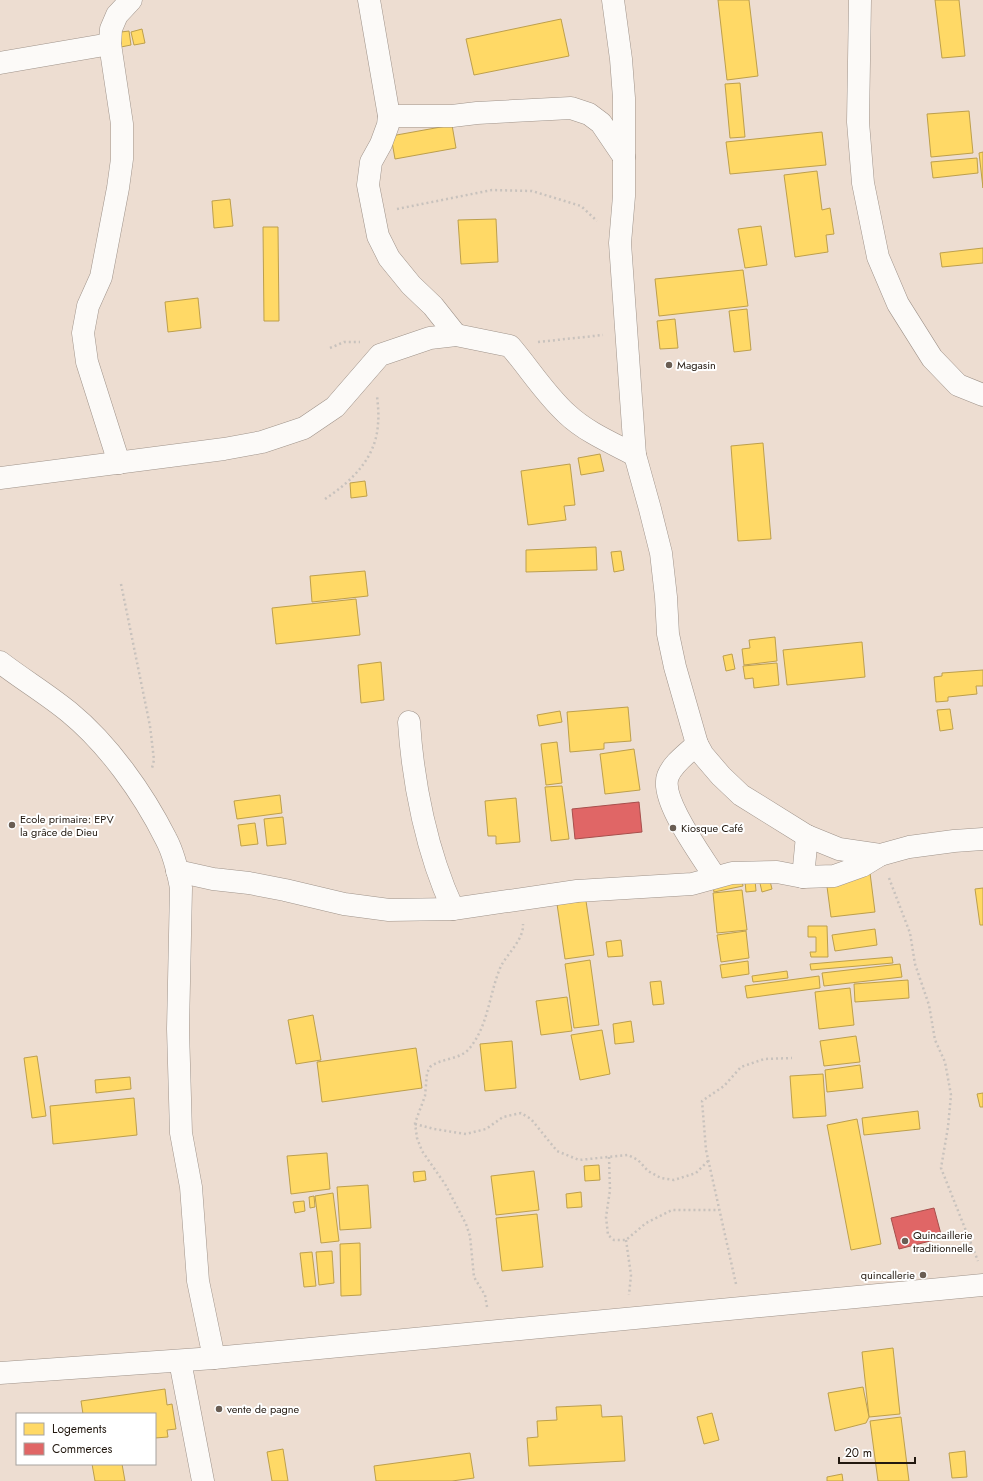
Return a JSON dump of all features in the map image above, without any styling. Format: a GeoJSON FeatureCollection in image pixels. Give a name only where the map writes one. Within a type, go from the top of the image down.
{"type":"FeatureCollection","features":[{"type":"Feature","properties":{"kind":"street"},"geometry":{"type":"LineString","coordinates":[[119,463],[88,362],[83,333],[88,306],[101,277],[122,159],[122,124],[110,44],[111,29],[117,15],[132,0]]}},
{"type":"Feature","properties":{"kind":"street"},"geometry":{"type":"LineString","coordinates":[[369,0],[389,116],[388,125],[381,144],[371,162],[368,185],[378,236],[389,258],[411,285],[433,306],[456,335]]}},
{"type":"Feature","properties":{"kind":"street"},"geometry":{"type":"LineString","coordinates":[[612,0],[621,58],[624,196],[620,243],[625,333],[635,455],[661,553],[668,634],[675,667],[697,744],[703,755],[721,776],[741,795],[807,836],[839,849],[880,855]]}},
{"type":"Feature","properties":{"kind":"street"},"geometry":{"type":"LineString","coordinates":[[860,0],[858,122],[863,183],[878,257],[898,304],[932,358],[958,385],[983,395]]}},
{"type":"Feature","properties":{"kind":"street"},"geometry":{"type":"LineString","coordinates":[[0,63],[110,44]]}},
{"type":"Feature","properties":{"kind":"street"},"geometry":{"type":"LineString","coordinates":[[389,116],[452,116],[477,112],[571,108],[589,114],[601,123],[624,157]]}},
{"type":"Feature","properties":{"kind":"street"},"geometry":{"type":"LineString","coordinates":[[0,478],[254,444],[304,428],[335,407],[380,355],[430,338],[456,335],[510,346],[543,388],[567,414],[596,435],[635,455]]}},
{"type":"Feature","properties":{"kind":"street"},"geometry":{"type":"LineString","coordinates":[[0,662],[68,712],[96,737],[122,770],[145,804],[167,840],[178,871],[181,888],[178,1008],[181,1133],[191,1187],[198,1281],[214,1358]]}},
{"type":"Feature","properties":{"kind":"street"},"geometry":{"type":"LineString","coordinates":[[409,722],[414,770],[431,855],[440,882],[453,909]]}},
{"type":"Feature","properties":{"kind":"street"},"geometry":{"type":"LineString","coordinates":[[697,744],[678,761],[668,774],[666,783],[668,793],[680,822],[715,877]]}},
{"type":"Feature","properties":{"kind":"street"},"geometry":{"type":"LineString","coordinates":[[803,876],[807,836]]}},
{"type":"Feature","properties":{"kind":"street"},"geometry":{"type":"LineString","coordinates":[[178,871],[213,879],[249,883],[285,890],[344,904],[389,910],[453,909],[577,891],[692,884],[732,873],[777,872],[803,876],[834,876],[862,866],[880,855],[909,847],[983,839]]}},
{"type":"Feature","properties":{"kind":"street"},"geometry":{"type":"LineString","coordinates":[[0,1373],[180,1361],[743,1308],[982,1275]]}},
{"type":"Feature","properties":{"kind":"street"},"geometry":{"type":"LineString","coordinates":[[180,1361],[203,1481]]}},
{"type":"Feature","properties":{"kind":"path"},"geometry":{"type":"LineString","coordinates":[[373,214],[492,190],[532,191],[581,206],[620,243]]}},
{"type":"Feature","properties":{"kind":"path"},"geometry":{"type":"LineString","coordinates":[[510,346],[587,336],[625,333]]}},
{"type":"Feature","properties":{"kind":"path"},"geometry":{"type":"LineString","coordinates":[[121,584],[150,726],[154,760],[145,804]]}},
{"type":"Feature","properties":{"kind":"path"},"geometry":{"type":"LineString","coordinates":[[880,855],[910,933],[915,964],[929,1005],[935,1040],[945,1062],[951,1095],[948,1127],[941,1168],[982,1275]]}},
{"type":"Feature","properties":{"kind":"path"},"geometry":{"type":"LineString","coordinates":[[491,1332],[485,1295],[474,1277],[470,1236],[466,1224],[445,1184],[422,1151],[417,1138],[414,1123],[425,1096],[427,1073],[430,1067],[458,1056],[468,1050],[478,1034],[490,1007],[501,967],[523,932],[520,900]]}},
{"type":"Feature","properties":{"kind":"path"},"geometry":{"type":"LineString","coordinates":[[743,1308],[728,1256],[708,1160],[702,1101],[724,1086],[741,1067],[764,1059],[792,1058]]}},
{"type":"Feature","properties":{"kind":"path"},"geometry":{"type":"LineString","coordinates":[[414,1123],[434,1129],[466,1134],[486,1129],[503,1117],[521,1114],[531,1119],[557,1151],[579,1160],[609,1158],[628,1154],[638,1160],[648,1171],[661,1178],[674,1180],[696,1173],[708,1160]]}},
{"type":"Feature","properties":{"kind":"path"},"geometry":{"type":"LineString","coordinates":[[609,1158],[610,1190],[606,1217],[608,1234],[614,1240],[626,1240],[646,1223],[672,1210],[719,1210]]}},
{"type":"Feature","properties":{"kind":"path"},"geometry":{"type":"LineString","coordinates":[[626,1240],[630,1275],[627,1319]]}},
{"type":"Feature","properties":{"kind":"building: Logements"},"geometry":{"type":"Polygon","coordinates":[[[718,0],[749,0],[758,76],[727,80],[718,0]]]}},
{"type":"Feature","properties":{"kind":"building: Logements"},"geometry":{"type":"Polygon","coordinates":[[[935,0],[959,0],[965,56],[942,58],[935,0]]]}},
{"type":"Feature","properties":{"kind":"building: Logements"},"geometry":{"type":"Polygon","coordinates":[[[561,19],[569,56],[474,75],[466,39],[561,19]]]}},
{"type":"Feature","properties":{"kind":"building: Logements"},"geometry":{"type":"Polygon","coordinates":[[[142,29],[145,43],[134,45],[131,32],[142,29]]]}},
{"type":"Feature","properties":{"kind":"building: Logements"},"geometry":{"type":"Polygon","coordinates":[[[129,31],[131,45],[116,48],[113,33],[129,31]]]}},
{"type":"Feature","properties":{"kind":"building: Logements"},"geometry":{"type":"Polygon","coordinates":[[[740,83],[745,137],[730,138],[725,84],[740,83]]]}},
{"type":"Feature","properties":{"kind":"building: Logements"},"geometry":{"type":"Polygon","coordinates":[[[969,111],[973,153],[931,157],[927,114],[969,111]]]}},
{"type":"Feature","properties":{"kind":"building: Logements"},"geometry":{"type":"Polygon","coordinates":[[[452,125],[456,148],[395,159],[391,136],[452,125]]]}},
{"type":"Feature","properties":{"kind":"building: Logements"},"geometry":{"type":"Polygon","coordinates":[[[822,132],[826,165],[730,174],[726,142],[822,132]]]}},
{"type":"Feature","properties":{"kind":"building: Logements"},"geometry":{"type":"Polygon","coordinates":[[[983,152],[983,188],[979,153],[983,152]]]}},
{"type":"Feature","properties":{"kind":"building: Logements"},"geometry":{"type":"Polygon","coordinates":[[[977,158],[978,173],[933,178],[931,162],[977,158]]]}},
{"type":"Feature","properties":{"kind":"building: Logements"},"geometry":{"type":"Polygon","coordinates":[[[817,171],[822,210],[830,208],[834,234],[826,235],[828,252],[795,257],[784,175],[817,171]]]}},
{"type":"Feature","properties":{"kind":"building: Logements"},"geometry":{"type":"Polygon","coordinates":[[[230,199],[233,226],[214,228],[212,201],[230,199]]]}},
{"type":"Feature","properties":{"kind":"building: Logements"},"geometry":{"type":"Polygon","coordinates":[[[496,219],[498,262],[461,264],[458,220],[496,219]]]}},
{"type":"Feature","properties":{"kind":"building: Logements"},"geometry":{"type":"Polygon","coordinates":[[[761,226],[767,265],[745,268],[738,229],[761,226]]]}},
{"type":"Feature","properties":{"kind":"building: Logements"},"geometry":{"type":"Polygon","coordinates":[[[263,227],[278,227],[279,321],[264,321],[263,227]]]}},
{"type":"Feature","properties":{"kind":"building: Logements"},"geometry":{"type":"Polygon","coordinates":[[[983,248],[983,263],[942,267],[940,253],[983,248]]]}},
{"type":"Feature","properties":{"kind":"building: Logements"},"geometry":{"type":"Polygon","coordinates":[[[743,270],[748,306],[659,316],[655,279],[743,270]]]}},
{"type":"Feature","properties":{"kind":"building: Logements"},"geometry":{"type":"Polygon","coordinates":[[[198,298],[201,328],[168,332],[165,302],[198,298]]]}},
{"type":"Feature","properties":{"kind":"building: Logements"},"geometry":{"type":"Polygon","coordinates":[[[747,309],[751,350],[734,352],[729,311],[747,309]]]}},
{"type":"Feature","properties":{"kind":"building: Logements"},"geometry":{"type":"Polygon","coordinates":[[[675,319],[678,348],[660,349],[657,321],[675,319]]]}},
{"type":"Feature","properties":{"kind":"building: Logements"},"geometry":{"type":"Polygon","coordinates":[[[763,443],[771,539],[738,541],[731,446],[763,443]]]}},
{"type":"Feature","properties":{"kind":"building: Logements"},"geometry":{"type":"Polygon","coordinates":[[[600,454],[604,471],[581,475],[578,458],[600,454]]]}},
{"type":"Feature","properties":{"kind":"building: Logements"},"geometry":{"type":"Polygon","coordinates":[[[570,464],[575,505],[564,506],[566,520],[528,525],[521,471],[570,464]]]}},
{"type":"Feature","properties":{"kind":"building: Logements"},"geometry":{"type":"Polygon","coordinates":[[[365,481],[367,496],[351,498],[350,483],[365,481]]]}},
{"type":"Feature","properties":{"kind":"building: Logements"},"geometry":{"type":"Polygon","coordinates":[[[596,547],[597,570],[526,572],[526,550],[596,547]]]}},
{"type":"Feature","properties":{"kind":"building: Logements"},"geometry":{"type":"Polygon","coordinates":[[[621,551],[624,570],[614,572],[611,552],[621,551]]]}},
{"type":"Feature","properties":{"kind":"building: Logements"},"geometry":{"type":"Polygon","coordinates":[[[365,571],[368,596],[312,602],[310,576],[365,571]]]}},
{"type":"Feature","properties":{"kind":"building: Logements"},"geometry":{"type":"Polygon","coordinates":[[[356,599],[360,635],[276,644],[272,608],[356,599]]]}},
{"type":"Feature","properties":{"kind":"building: Logements"},"geometry":{"type":"Polygon","coordinates":[[[775,637],[777,661],[744,665],[742,649],[750,648],[749,640],[775,637]]]}},
{"type":"Feature","properties":{"kind":"building: Logements"},"geometry":{"type":"Polygon","coordinates":[[[862,642],[865,677],[787,685],[783,650],[862,642]]]}},
{"type":"Feature","properties":{"kind":"building: Logements"},"geometry":{"type":"Polygon","coordinates":[[[732,654],[735,669],[726,671],[723,656],[732,654]]]}},
{"type":"Feature","properties":{"kind":"building: Logements"},"geometry":{"type":"Polygon","coordinates":[[[381,662],[384,700],[361,703],[358,665],[381,662]]]}},
{"type":"Feature","properties":{"kind":"building: Logements"},"geometry":{"type":"Polygon","coordinates":[[[777,663],[779,685],[754,688],[753,678],[745,679],[743,666],[777,663]]]}},
{"type":"Feature","properties":{"kind":"building: Logements"},"geometry":{"type":"Polygon","coordinates":[[[983,670],[983,686],[976,686],[977,694],[948,697],[948,701],[936,702],[934,677],[942,676],[942,673],[983,670]]]}},
{"type":"Feature","properties":{"kind":"building: Logements"},"geometry":{"type":"Polygon","coordinates":[[[628,707],[631,741],[604,743],[604,749],[570,752],[567,712],[628,707]]]}},
{"type":"Feature","properties":{"kind":"building: Logements"},"geometry":{"type":"Polygon","coordinates":[[[950,709],[953,729],[940,731],[937,710],[950,709]]]}},
{"type":"Feature","properties":{"kind":"building: Logements"},"geometry":{"type":"Polygon","coordinates":[[[560,711],[562,722],[539,726],[537,715],[560,711]]]}},
{"type":"Feature","properties":{"kind":"building: Logements"},"geometry":{"type":"Polygon","coordinates":[[[557,742],[562,783],[546,785],[541,744],[557,742]]]}},
{"type":"Feature","properties":{"kind":"building: Logements"},"geometry":{"type":"Polygon","coordinates":[[[634,749],[640,790],[605,794],[600,754],[634,749]]]}},
{"type":"Feature","properties":{"kind":"building: Logements"},"geometry":{"type":"Polygon","coordinates":[[[562,786],[569,839],[551,841],[545,787],[562,786]]]}},
{"type":"Feature","properties":{"kind":"building: Logements"},"geometry":{"type":"Polygon","coordinates":[[[280,795],[282,813],[237,819],[234,801],[280,795]]]}},
{"type":"Feature","properties":{"kind":"building: Logements"},"geometry":{"type":"Polygon","coordinates":[[[516,798],[520,842],[496,844],[496,836],[488,836],[485,801],[516,798]]]}},
{"type":"Feature","properties":{"kind":"building: Logements"},"geometry":{"type":"Polygon","coordinates":[[[283,817],[286,844],[267,846],[264,819],[283,817]]]}},
{"type":"Feature","properties":{"kind":"building: Logements"},"geometry":{"type":"Polygon","coordinates":[[[255,823],[258,844],[241,846],[238,825],[255,823]]]}},
{"type":"Feature","properties":{"kind":"building: Logements"},"geometry":{"type":"Polygon","coordinates":[[[870,873],[875,912],[831,917],[826,879],[870,873]]]}},
{"type":"Feature","properties":{"kind":"building: Logements"},"geometry":{"type":"Polygon","coordinates":[[[741,877],[743,886],[714,892],[712,883],[741,877]]]}},
{"type":"Feature","properties":{"kind":"building: Logements"},"geometry":{"type":"Polygon","coordinates":[[[769,877],[772,889],[762,892],[759,879],[769,877]]]}},
{"type":"Feature","properties":{"kind":"building: Logements"},"geometry":{"type":"Polygon","coordinates":[[[755,880],[756,891],[746,892],[745,881],[755,880]]]}},
{"type":"Feature","properties":{"kind":"building: Logements"},"geometry":{"type":"Polygon","coordinates":[[[983,888],[983,925],[980,925],[975,889],[983,888]]]}},
{"type":"Feature","properties":{"kind":"building: Logements"},"geometry":{"type":"Polygon","coordinates":[[[742,890],[747,930],[717,933],[713,893],[742,890]]]}},
{"type":"Feature","properties":{"kind":"building: Logements"},"geometry":{"type":"Polygon","coordinates":[[[586,901],[594,955],[565,959],[557,904],[586,901]]]}},
{"type":"Feature","properties":{"kind":"building: Logements"},"geometry":{"type":"Polygon","coordinates":[[[808,926],[827,926],[828,957],[811,957],[810,952],[816,952],[816,937],[808,937],[808,926]]]}},
{"type":"Feature","properties":{"kind":"building: Logements"},"geometry":{"type":"Polygon","coordinates":[[[875,929],[877,945],[835,951],[832,935],[875,929]]]}},
{"type":"Feature","properties":{"kind":"building: Logements"},"geometry":{"type":"Polygon","coordinates":[[[746,931],[749,958],[721,962],[717,935],[746,931]]]}},
{"type":"Feature","properties":{"kind":"building: Logements"},"geometry":{"type":"Polygon","coordinates":[[[621,940],[623,956],[608,957],[606,942],[621,940]]]}},
{"type":"Feature","properties":{"kind":"building: Logements"},"geometry":{"type":"Polygon","coordinates":[[[892,957],[893,963],[811,970],[810,964],[892,957]]]}},
{"type":"Feature","properties":{"kind":"building: Logements"},"geometry":{"type":"Polygon","coordinates":[[[590,960],[599,1025],[574,1028],[565,964],[590,960]]]}},
{"type":"Feature","properties":{"kind":"building: Logements"},"geometry":{"type":"Polygon","coordinates":[[[748,961],[749,974],[722,978],[720,965],[748,961]]]}},
{"type":"Feature","properties":{"kind":"building: Logements"},"geometry":{"type":"Polygon","coordinates":[[[900,964],[902,977],[824,986],[822,973],[900,964]]]}},
{"type":"Feature","properties":{"kind":"building: Logements"},"geometry":{"type":"Polygon","coordinates":[[[787,971],[788,978],[753,982],[752,976],[787,971]]]}},
{"type":"Feature","properties":{"kind":"building: Logements"},"geometry":{"type":"Polygon","coordinates":[[[819,976],[820,988],[747,998],[745,986],[819,976]]]}},
{"type":"Feature","properties":{"kind":"building: Logements"},"geometry":{"type":"Polygon","coordinates":[[[908,980],[909,998],[855,1002],[854,984],[908,980]]]}},
{"type":"Feature","properties":{"kind":"building: Logements"},"geometry":{"type":"Polygon","coordinates":[[[661,981],[664,1004],[653,1005],[650,982],[661,981]]]}},
{"type":"Feature","properties":{"kind":"building: Logements"},"geometry":{"type":"Polygon","coordinates":[[[850,988],[854,1025],[819,1029],[815,992],[850,988]]]}},
{"type":"Feature","properties":{"kind":"building: Logements"},"geometry":{"type":"Polygon","coordinates":[[[567,997],[572,1031],[541,1035],[536,1001],[567,997]]]}},
{"type":"Feature","properties":{"kind":"building: Logements"},"geometry":{"type":"Polygon","coordinates":[[[313,1015],[321,1060],[296,1064],[288,1020],[313,1015]]]}},
{"type":"Feature","properties":{"kind":"building: Logements"},"geometry":{"type":"Polygon","coordinates":[[[631,1021],[634,1042],[615,1044],[613,1024],[631,1021]]]}},
{"type":"Feature","properties":{"kind":"building: Logements"},"geometry":{"type":"Polygon","coordinates":[[[602,1030],[610,1074],[580,1080],[571,1035],[602,1030]]]}},
{"type":"Feature","properties":{"kind":"building: Logements"},"geometry":{"type":"Polygon","coordinates":[[[856,1036],[860,1062],[824,1066],[820,1041],[856,1036]]]}},
{"type":"Feature","properties":{"kind":"building: Logements"},"geometry":{"type":"Polygon","coordinates":[[[512,1041],[516,1088],[485,1091],[480,1044],[512,1041]]]}},
{"type":"Feature","properties":{"kind":"building: Logements"},"geometry":{"type":"Polygon","coordinates":[[[416,1048],[422,1088],[322,1102],[317,1062],[416,1048]]]}},
{"type":"Feature","properties":{"kind":"building: Logements"},"geometry":{"type":"Polygon","coordinates":[[[37,1056],[46,1116],[32,1118],[24,1058],[37,1056]]]}},
{"type":"Feature","properties":{"kind":"building: Logements"},"geometry":{"type":"Polygon","coordinates":[[[860,1065],[863,1088],[827,1092],[825,1070],[860,1065]]]}},
{"type":"Feature","properties":{"kind":"building: Logements"},"geometry":{"type":"Polygon","coordinates":[[[823,1074],[826,1116],[793,1118],[790,1076],[823,1074]]]}},
{"type":"Feature","properties":{"kind":"building: Logements"},"geometry":{"type":"Polygon","coordinates":[[[130,1077],[131,1089],[96,1093],[95,1080],[130,1077]]]}},
{"type":"Feature","properties":{"kind":"building: Logements"},"geometry":{"type":"Polygon","coordinates":[[[983,1093],[983,1107],[980,1107],[977,1094],[983,1093]]]}},
{"type":"Feature","properties":{"kind":"building: Logements"},"geometry":{"type":"Polygon","coordinates":[[[134,1098],[137,1135],[53,1144],[50,1106],[134,1098]]]}},
{"type":"Feature","properties":{"kind":"building: Logements"},"geometry":{"type":"Polygon","coordinates":[[[918,1111],[920,1129],[864,1135],[862,1118],[918,1111]]]}},
{"type":"Feature","properties":{"kind":"building: Logements"},"geometry":{"type":"Polygon","coordinates":[[[857,1119],[881,1244],[851,1250],[827,1125],[857,1119]]]}},
{"type":"Feature","properties":{"kind":"building: Logements"},"geometry":{"type":"Polygon","coordinates":[[[327,1153],[330,1189],[291,1194],[287,1156],[327,1153]]]}},
{"type":"Feature","properties":{"kind":"building: Logements"},"geometry":{"type":"Polygon","coordinates":[[[599,1165],[600,1180],[585,1181],[584,1166],[599,1165]]]}},
{"type":"Feature","properties":{"kind":"building: Logements"},"geometry":{"type":"Polygon","coordinates":[[[425,1171],[426,1180],[414,1182],[413,1172],[425,1171]]]}},
{"type":"Feature","properties":{"kind":"building: Logements"},"geometry":{"type":"Polygon","coordinates":[[[534,1171],[539,1210],[496,1215],[491,1176],[534,1171]]]}},
{"type":"Feature","properties":{"kind":"building: Logements"},"geometry":{"type":"Polygon","coordinates":[[[368,1185],[371,1228],[340,1230],[337,1187],[368,1185]]]}},
{"type":"Feature","properties":{"kind":"building: Logements"},"geometry":{"type":"Polygon","coordinates":[[[581,1192],[582,1207],[567,1208],[566,1194],[581,1192]]]}},
{"type":"Feature","properties":{"kind":"building: Logements"},"geometry":{"type":"Polygon","coordinates":[[[333,1193],[339,1241],[321,1243],[315,1196],[333,1193]]]}},
{"type":"Feature","properties":{"kind":"building: Logements"},"geometry":{"type":"Polygon","coordinates":[[[314,1196],[315,1207],[310,1208],[309,1197],[314,1196]]]}},
{"type":"Feature","properties":{"kind":"building: Logements"},"geometry":{"type":"Polygon","coordinates":[[[304,1201],[305,1211],[295,1213],[293,1202],[304,1201]]]}},
{"type":"Feature","properties":{"kind":"building: Logements"},"geometry":{"type":"Polygon","coordinates":[[[537,1214],[543,1267],[502,1271],[496,1218],[537,1214]]]}},
{"type":"Feature","properties":{"kind":"building: Logements"},"geometry":{"type":"Polygon","coordinates":[[[360,1243],[361,1295],[341,1296],[340,1244],[360,1243]]]}},
{"type":"Feature","properties":{"kind":"building: Logements"},"geometry":{"type":"Polygon","coordinates":[[[332,1251],[334,1283],[319,1285],[316,1252],[332,1251]]]}},
{"type":"Feature","properties":{"kind":"building: Logements"},"geometry":{"type":"Polygon","coordinates":[[[312,1252],[316,1286],[304,1287],[300,1253],[312,1252]]]}},
{"type":"Feature","properties":{"kind":"building: Logements"},"geometry":{"type":"Polygon","coordinates":[[[893,1348],[900,1414],[869,1417],[862,1352],[893,1348]]]}},
{"type":"Feature","properties":{"kind":"building: Logements"},"geometry":{"type":"Polygon","coordinates":[[[863,1387],[869,1417],[866,1423],[835,1431],[828,1393],[863,1387]]]}},
{"type":"Feature","properties":{"kind":"building: Logements"},"geometry":{"type":"Polygon","coordinates":[[[165,1389],[167,1405],[172,1404],[176,1429],[167,1430],[168,1437],[156,1438],[156,1413],[83,1413],[81,1401],[165,1389]]]}},
{"type":"Feature","properties":{"kind":"building: Logements"},"geometry":{"type":"Polygon","coordinates":[[[601,1405],[602,1417],[622,1416],[625,1461],[529,1466],[527,1438],[538,1437],[537,1421],[557,1420],[556,1407],[601,1405]]]}},
{"type":"Feature","properties":{"kind":"building: Logements"},"geometry":{"type":"Polygon","coordinates":[[[712,1413],[719,1440],[704,1444],[697,1417],[712,1413]]]}},
{"type":"Feature","properties":{"kind":"building: Logements"},"geometry":{"type":"Polygon","coordinates":[[[901,1417],[909,1481],[878,1481],[870,1421],[901,1417]]]}},
{"type":"Feature","properties":{"kind":"building: Logements"},"geometry":{"type":"Polygon","coordinates":[[[283,1449],[288,1481],[272,1481],[267,1452],[283,1449]]]}},
{"type":"Feature","properties":{"kind":"building: Logements"},"geometry":{"type":"Polygon","coordinates":[[[965,1451],[967,1477],[952,1478],[949,1453],[965,1451]]]}},
{"type":"Feature","properties":{"kind":"building: Logements"},"geometry":{"type":"Polygon","coordinates":[[[470,1453],[474,1478],[452,1481],[376,1481],[374,1466],[470,1453]]]}},
{"type":"Feature","properties":{"kind":"building: Logements"},"geometry":{"type":"Polygon","coordinates":[[[92,1465],[122,1465],[125,1481],[95,1481],[92,1465]]]}},
{"type":"Feature","properties":{"kind":"building: Logements"},"geometry":{"type":"Polygon","coordinates":[[[842,1474],[843,1481],[827,1481],[827,1477],[842,1474]]]}},
{"type":"Feature","properties":{"kind":"building: Commerces"},"geometry":{"type":"Polygon","coordinates":[[[639,802],[642,832],[575,839],[572,809],[639,802]]]}},
{"type":"Feature","properties":{"kind":"building: Commerces"},"geometry":{"type":"Polygon","coordinates":[[[934,1208],[942,1238],[899,1249],[891,1218],[934,1208]]]}},
{"type":"Feature","properties":{"kind":"place","name":"Magasin"},"geometry":{"type":"Point","coordinates":[669,365]}},
{"type":"Feature","properties":{"kind":"place","name":"Ecole primaire: EPV la grâce de Dieu"},"geometry":{"type":"Point","coordinates":[12,825]}},
{"type":"Feature","properties":{"kind":"place","name":"Kiosque Café"},"geometry":{"type":"Point","coordinates":[673,828]}},
{"type":"Feature","properties":{"kind":"place","name":"Quincaillerie traditionnelle"},"geometry":{"type":"Point","coordinates":[905,1241]}},
{"type":"Feature","properties":{"kind":"place","name":"quincallerie"},"geometry":{"type":"Point","coordinates":[923,1275]}},
{"type":"Feature","properties":{"kind":"place","name":"vente de pagne"},"geometry":{"type":"Point","coordinates":[219,1409]}}]}
